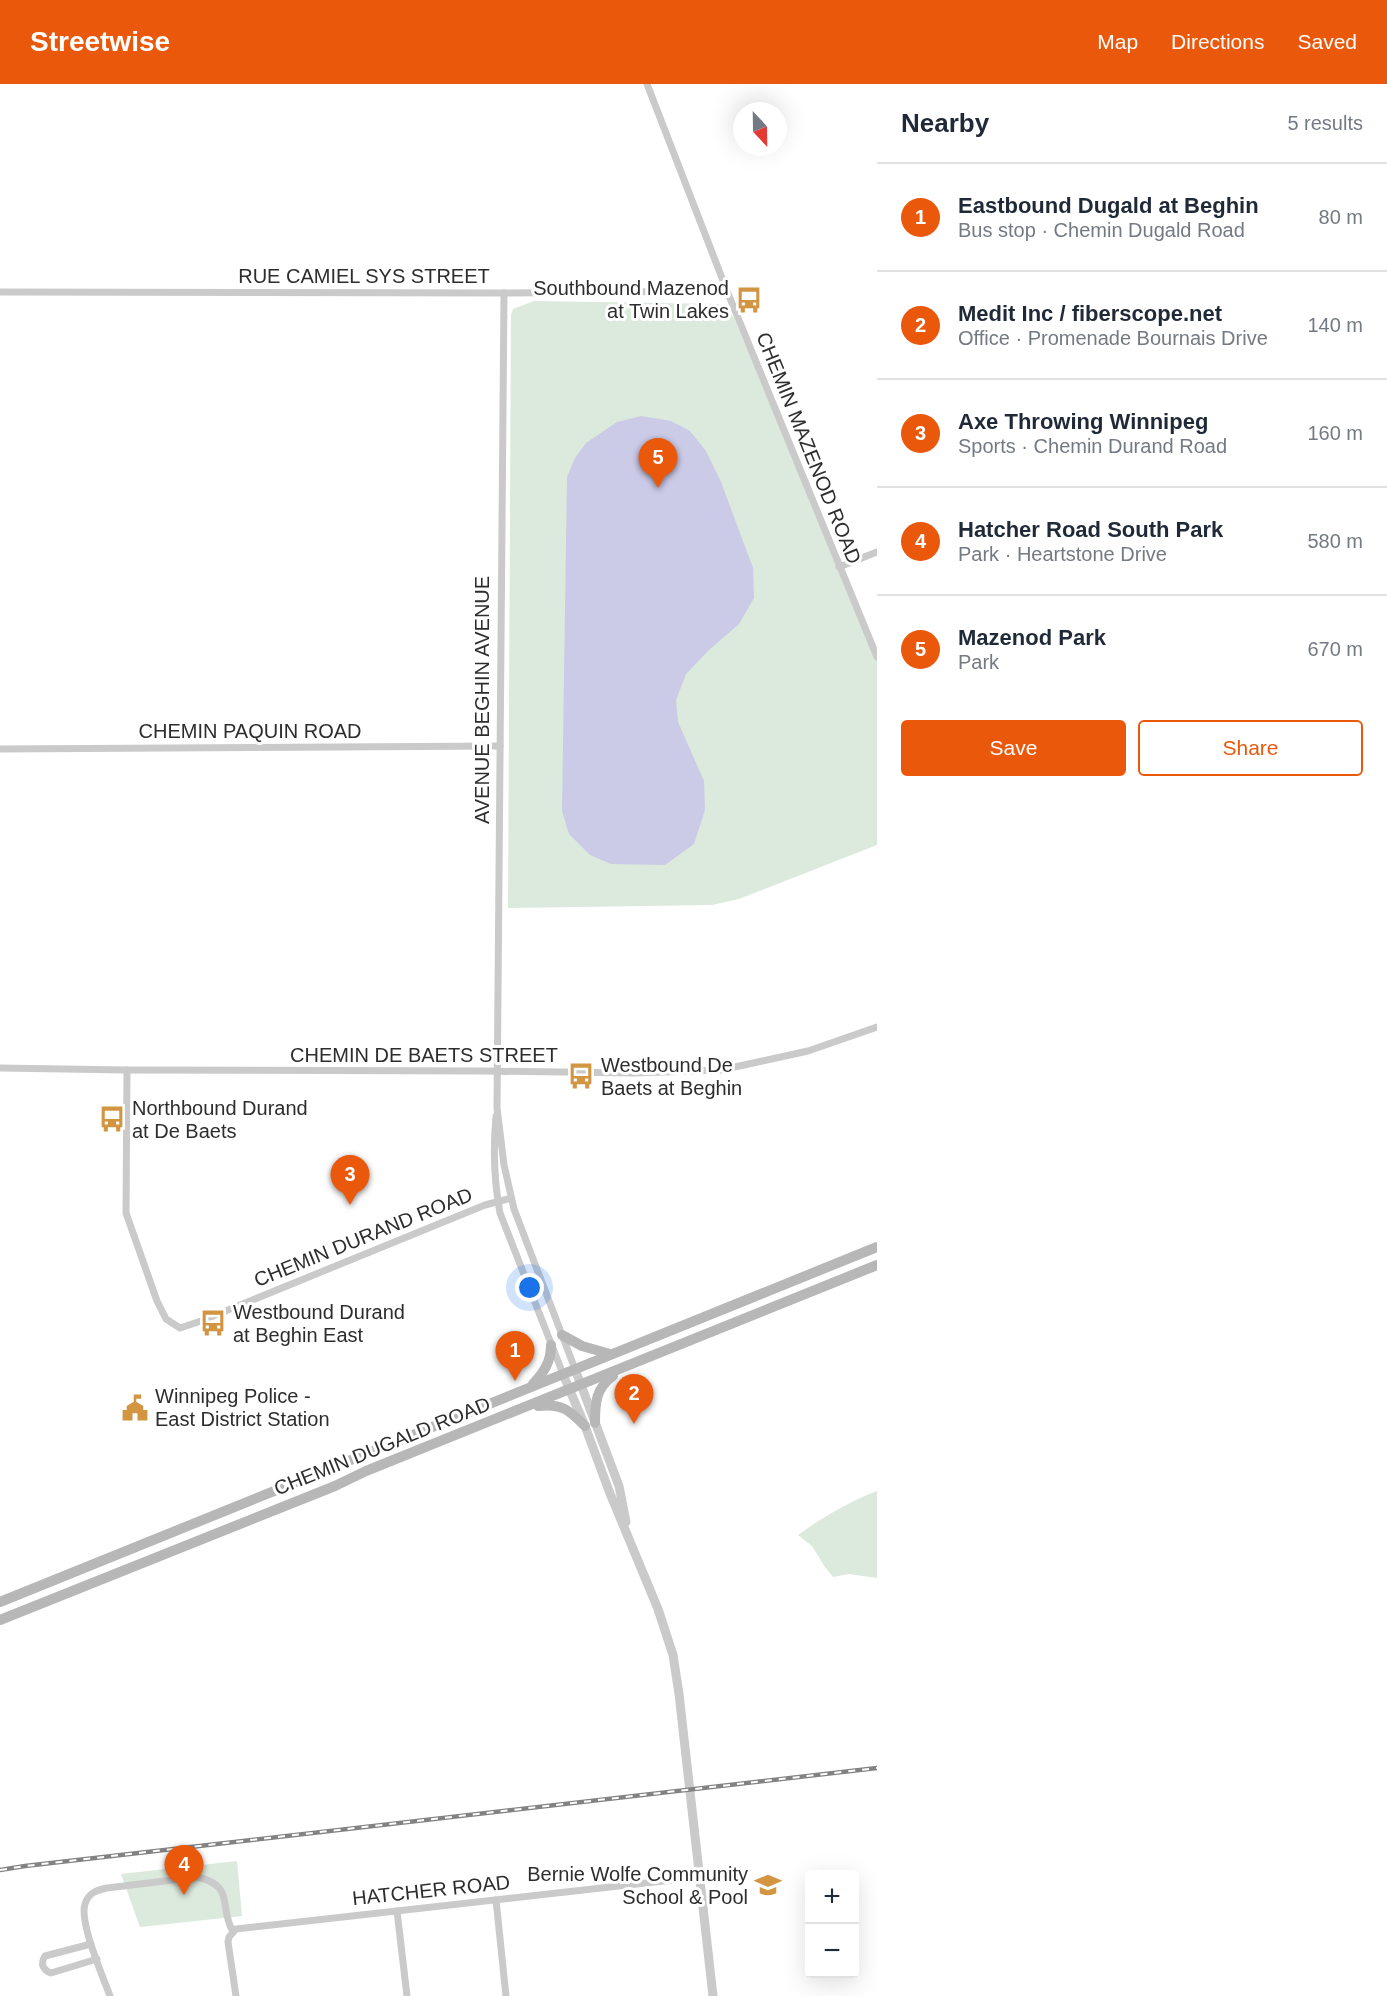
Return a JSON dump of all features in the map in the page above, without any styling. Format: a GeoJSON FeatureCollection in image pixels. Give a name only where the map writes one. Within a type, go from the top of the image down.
{"type":"FeatureCollection","features":[{"type":"Feature","properties":{"kind":"main road","name":"CHEMIN DUGALD ROAD"},"geometry":{"type":"LineString","coordinates":[[0,1602],[877,1247]]}},
{"type":"Feature","properties":{"kind":"main road","name":"CHEMIN DUGALD ROAD"},"geometry":{"type":"LineString","coordinates":[[0,1620],[877,1265]]}},
{"type":"Feature","properties":{"kind":"main road"},"geometry":{"type":"LineString","coordinates":[[562,1335],[582,1346],[611,1354]]}},
{"type":"Feature","properties":{"kind":"main road"},"geometry":{"type":"LineString","coordinates":[[528,1388],[545,1370],[551,1354],[551,1345]]}},
{"type":"Feature","properties":{"kind":"main road"},"geometry":{"type":"LineString","coordinates":[[526,1407],[551,1404],[561,1406],[590,1424],[598,1392],[606,1381],[621,1370]]}},
{"type":"Feature","properties":{"kind":"street","name":"CHEMIN MAZENOD ROAD"},"geometry":{"type":"LineString","coordinates":[[647,84],[727,291],[877,657]]}},
{"type":"Feature","properties":{"kind":"street","name":"RUE CAMIEL SYS STREET"},"geometry":{"type":"LineString","coordinates":[[0,292],[727,291]]}},
{"type":"Feature","properties":{"kind":"street","name":"AVENUE BEGHIN AVENUE"},"geometry":{"type":"LineString","coordinates":[[504,293],[498,1071],[495,1186],[504,1225],[551,1345],[563,1374],[574,1387]]}},
{"type":"Feature","properties":{"kind":"street"},"geometry":{"type":"LineString","coordinates":[[839,567],[877,552]]}},
{"type":"Feature","properties":{"kind":"street","name":"CHEMIN PAQUIN ROAD"},"geometry":{"type":"LineString","coordinates":[[0,749],[500,746]]}},
{"type":"Feature","properties":{"kind":"street","name":"CHEMIN DE BAETS STREET"},"geometry":{"type":"LineString","coordinates":[[0,1068],[634,1073],[721,1070],[808,1051],[877,1027]]}},
{"type":"Feature","properties":{"kind":"street","name":"CHEMIN DURAND ROAD"},"geometry":{"type":"LineString","coordinates":[[127,1070],[126,1213],[157,1301],[166,1319],[180,1328],[498,1201],[511,1198]]}},
{"type":"Feature","properties":{"kind":"street","name":"AVENUE BEGHIN AVENUE"},"geometry":{"type":"LineString","coordinates":[[497,1108],[504,1165],[511,1198],[525,1242],[575,1369],[574,1387]]}},
{"type":"Feature","properties":{"kind":"street"},"geometry":{"type":"LineString","coordinates":[[574,1387],[590,1424],[609,1491],[632,1542],[673,1655],[713,1996]]}},
{"type":"Feature","properties":{"kind":"street"},"geometry":{"type":"LineString","coordinates":[[110,1996],[92,1944],[84,1913],[85,1903],[94,1892],[107,1888],[198,1877],[212,1881],[224,1894],[227,1923],[233,1932],[228,1942],[237,1996]]}},
{"type":"Feature","properties":{"kind":"street","name":"HATCHER ROAD"},"geometry":{"type":"LineString","coordinates":[[233,1932],[242,1928],[699,1877]]}},
{"type":"Feature","properties":{"kind":"street"},"geometry":{"type":"LineString","coordinates":[[496,1900],[506,1996]]}},
{"type":"Feature","properties":{"kind":"street"},"geometry":{"type":"LineString","coordinates":[[397,1911],[407,1996]]}},
{"type":"Feature","properties":{"kind":"street"},"geometry":{"type":"LineString","coordinates":[[92,1944],[45,1956],[42,1961],[43,1966],[51,1973],[97,1959]]}},
{"type":"Feature","properties":{"kind":"shaded area"},"geometry":{"type":"Polygon","coordinates":[[[534,301],[718,304],[727,309],[734,318],[877,658],[877,845],[739,899],[712,905],[508,908],[511,315],[513,309],[534,301]]]}},
{"type":"Feature","properties":{"kind":"shaded area"},"geometry":{"type":"Polygon","coordinates":[[[877,1491],[877,1578],[849,1574],[833,1577],[812,1546],[798,1535],[836,1510],[877,1491]]]}},
{"type":"Feature","properties":{"kind":"shaded area"},"geometry":{"type":"Polygon","coordinates":[[[237,1861],[242,1916],[140,1927],[121,1874],[237,1861]]]}},
{"type":"Feature","properties":{"kind":"water"},"geometry":{"type":"Polygon","coordinates":[[[641,416],[671,421],[690,431],[706,451],[721,482],[753,568],[754,598],[739,624],[686,674],[676,700],[678,722],[704,781],[705,810],[694,844],[665,865],[611,864],[590,855],[569,834],[562,811],[567,477],[575,458],[586,443],[617,422],[641,416]]]}},
{"type":"Feature","properties":{"kind":"railway"},"geometry":{"type":"LineString","coordinates":[[0,1870],[877,1768]]}},
{"type":"Feature","properties":{"kind":"place","name":"Southbound Mazenod at Twin Lakes"},"geometry":{"type":"Point","coordinates":[749,300]}},
{"type":"Feature","properties":{"kind":"place","name":"Mazenod Park"},"geometry":{"type":"Point","coordinates":[658,488]}},
{"type":"Feature","properties":{"kind":"place","name":"Westbound De Baets at Beghin"},"geometry":{"type":"Point","coordinates":[581,1076]}},
{"type":"Feature","properties":{"kind":"place","name":"Northbound Durand at De Baets"},"geometry":{"type":"Point","coordinates":[112,1119]}},
{"type":"Feature","properties":{"kind":"place","name":"Axe Throwing Winnipeg"},"geometry":{"type":"Point","coordinates":[350,1205]}},
{"type":"Feature","properties":{"kind":"place","name":"Westbound Durand at Beghin East"},"geometry":{"type":"Point","coordinates":[213,1323]}},
{"type":"Feature","properties":{"kind":"place","name":"Eastbound Dugald at Beghin"},"geometry":{"type":"Point","coordinates":[515,1381]}},
{"type":"Feature","properties":{"kind":"place","name":"Winnipeg Police - East District Station"},"geometry":{"type":"Point","coordinates":[135,1408]}},
{"type":"Feature","properties":{"kind":"place","name":"Medit Inc / fiberscope.net"},"geometry":{"type":"Point","coordinates":[634,1424]}},
{"type":"Feature","properties":{"kind":"place","name":"Bernie Wolfe Community School & Pool"},"geometry":{"type":"Point","coordinates":[768,1885]}},
{"type":"Feature","properties":{"kind":"place","name":"Hatcher Road South Park"},"geometry":{"type":"Point","coordinates":[184,1895]}}]}
